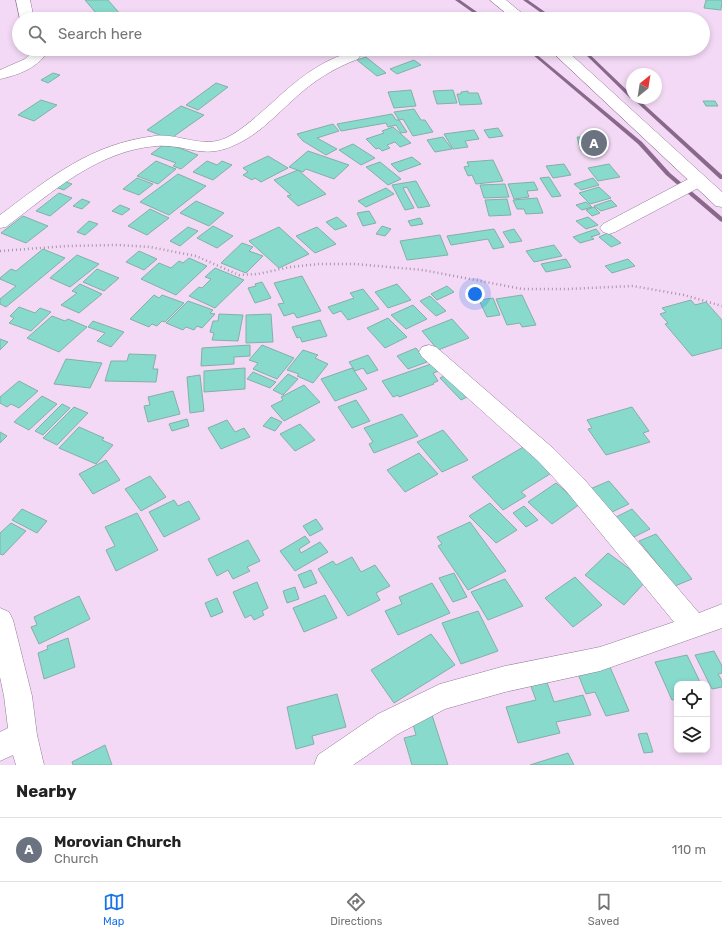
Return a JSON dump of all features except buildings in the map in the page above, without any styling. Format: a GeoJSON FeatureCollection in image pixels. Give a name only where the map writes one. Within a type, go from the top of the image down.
{"type":"FeatureCollection","features":[{"type":"Feature","properties":{"kind":"main road"},"geometry":{"type":"LineString","coordinates":[[497,0],[513,12]]}},
{"type":"Feature","properties":{"kind":"main road"},"geometry":{"type":"LineString","coordinates":[[564,56],[722,202]]}},
{"type":"Feature","properties":{"kind":"street"},"geometry":{"type":"LineString","coordinates":[[23,0],[26,12]]}},
{"type":"Feature","properties":{"kind":"street"},"geometry":{"type":"LineString","coordinates":[[0,75],[33,60],[38,56]]}},
{"type":"Feature","properties":{"kind":"street"},"geometry":{"type":"LineString","coordinates":[[0,223],[70,173],[100,156],[118,149],[159,141],[206,147],[222,145],[242,134],[257,123],[297,88],[320,71],[353,56]]}},
{"type":"Feature","properties":{"kind":"street"},"geometry":{"type":"LineString","coordinates":[[609,228],[698,181]]}},
{"type":"Feature","properties":{"kind":"street"},"geometry":{"type":"LineString","coordinates":[[429,352],[546,455],[575,485],[694,627]]}},
{"type":"Feature","properties":{"kind":"street"},"geometry":{"type":"LineString","coordinates":[[328,765],[388,724],[440,696],[505,679],[600,659],[722,616]]}},
{"type":"Feature","properties":{"kind":"street"},"geometry":{"type":"LineString","coordinates":[[0,620],[18,696],[12,741],[30,765]]}},
{"type":"Feature","properties":{"kind":"path"},"geometry":{"type":"LineString","coordinates":[[0,251],[67,246],[118,245],[150,247],[196,256],[239,275],[258,274],[290,267],[319,264],[355,264],[423,270],[522,289],[568,289],[633,286],[656,288],[722,306]]}},
{"type":"Feature","properties":{"kind":"waterway"},"geometry":{"type":"LineString","coordinates":[[457,0],[475,12]]}},
{"type":"Feature","properties":{"kind":"waterway"},"geometry":{"type":"LineString","coordinates":[[525,0],[543,12]]}},
{"type":"Feature","properties":{"kind":"waterway"},"geometry":{"type":"LineString","coordinates":[[536,56],[640,143],[668,174],[722,220]]}},
{"type":"Feature","properties":{"kind":"waterway"},"geometry":{"type":"LineString","coordinates":[[589,56],[626,91]]}},
{"type":"Feature","properties":{"kind":"waterway"},"geometry":{"type":"LineString","coordinates":[[641,104],[722,178]]}},
{"type":"Feature","properties":{"kind":"place","name":"Morovian Church"},"geometry":{"type":"Point","coordinates":[594,143]}}]}
